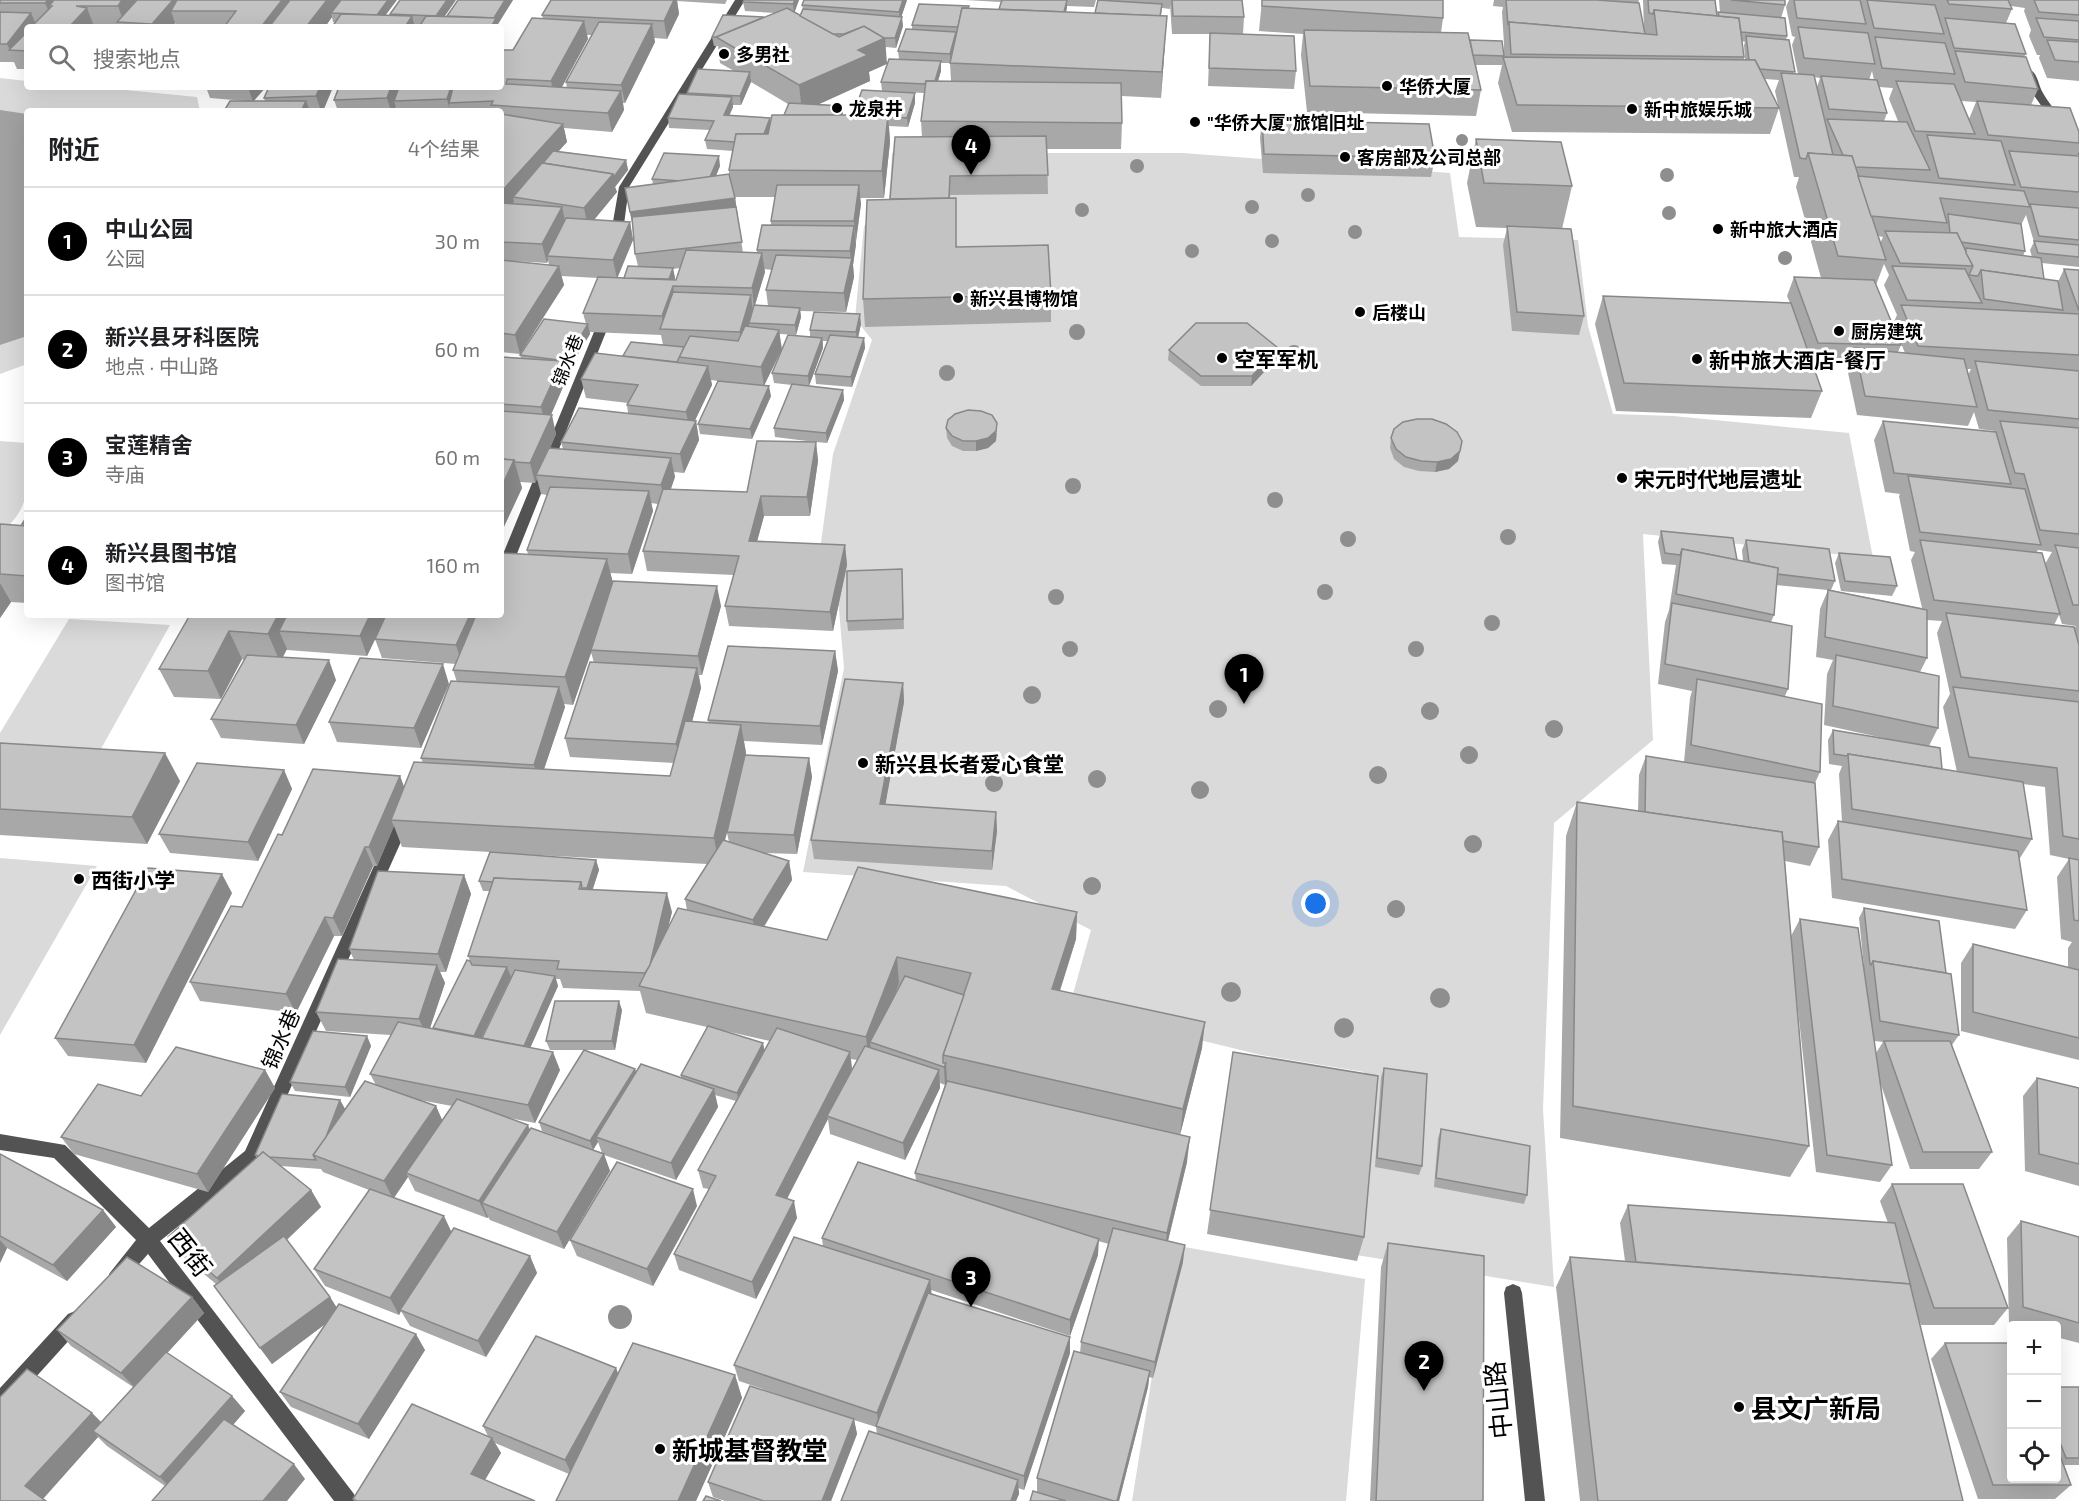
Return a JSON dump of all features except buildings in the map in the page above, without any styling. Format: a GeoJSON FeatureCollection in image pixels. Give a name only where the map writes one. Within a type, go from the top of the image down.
{"type":"FeatureCollection","features":[{"type":"Feature","properties":{"kind":"street"},"geometry":{"type":"LineString","coordinates":[[613,257],[624,187],[740,0]]}},
{"type":"Feature","properties":{"kind":"street"},"geometry":{"type":"LineString","coordinates":[[2025,63],[2038,94],[2079,152]]}},
{"type":"Feature","properties":{"kind":"street","name":"锦水巷"},"geometry":{"type":"LineString","coordinates":[[504,569],[602,327],[606,304]]}},
{"type":"Feature","properties":{"kind":"street","name":"锦水巷"},"geometry":{"type":"LineString","coordinates":[[109,1283],[148,1240],[251,1157],[411,798]]}},
{"type":"Feature","properties":{"kind":"street","name":"西街"},"geometry":{"type":"LineString","coordinates":[[0,1142],[59,1150],[148,1240],[347,1501]]}},
{"type":"Feature","properties":{"kind":"street","name":"中山路"},"geometry":{"type":"LineString","coordinates":[[1513,1293],[1535,1501]]}},
{"type":"Feature","properties":{"kind":"street"},"geometry":{"type":"LineString","coordinates":[[0,1402],[86,1308]]}},
{"type":"Feature","properties":{"kind":"shaded area"},"geometry":{"type":"Polygon","coordinates":[[[0,78],[24,81],[24,90],[126,90],[197,97],[199,108],[24,108],[24,365],[0,374],[0,78]]]}},
{"type":"Feature","properties":{"kind":"shaded area"},"geometry":{"type":"Polygon","coordinates":[[[0,110],[24,114],[24,337],[0,345],[0,110]]]}},
{"type":"Feature","properties":{"kind":"shaded area"},"geometry":{"type":"Polygon","coordinates":[[[892,153],[1183,153],[1450,173],[1459,237],[1578,240],[1588,326],[1613,414],[1673,416],[1849,433],[1873,558],[1643,534],[1653,740],[1554,823],[1543,1109],[1554,1287],[1350,1254],[1364,1072],[1261,1055],[1069,1008],[1091,930],[1006,886],[803,872],[844,668],[836,575],[820,550],[833,454],[872,340],[855,318],[864,226],[889,201],[892,153]]]}},
{"type":"Feature","properties":{"kind":"shaded area"},"geometry":{"type":"Polygon","coordinates":[[[0,441],[24,443],[24,500],[19,513],[0,534],[0,441]]]}},
{"type":"Feature","properties":{"kind":"shaded area"},"geometry":{"type":"Polygon","coordinates":[[[69,619],[170,625],[92,765],[0,760],[0,733],[69,619]]]}},
{"type":"Feature","properties":{"kind":"shaded area"},"geometry":{"type":"Polygon","coordinates":[[[0,858],[97,866],[0,1035],[0,858]]]}},
{"type":"Feature","properties":{"kind":"shaded area"},"geometry":{"type":"Polygon","coordinates":[[[1173,1245],[1365,1279],[1346,1501],[1132,1501],[1173,1245]]]}},
{"type":"Feature","properties":{"kind":"place","name":"多男社"},"geometry":{"type":"Point","coordinates":[724,54]}},
{"type":"Feature","properties":{"kind":"place","name":"华侨大厦"},"geometry":{"type":"Point","coordinates":[1387,86]}},
{"type":"Feature","properties":{"kind":"place","name":"龙泉井"},"geometry":{"type":"Point","coordinates":[837,108]}},
{"type":"Feature","properties":{"kind":"place","name":"新中旅娱乐城"},"geometry":{"type":"Point","coordinates":[1632,109]}},
{"type":"Feature","properties":{"kind":"place","name":"\"华侨大厦\"旅馆旧址"},"geometry":{"type":"Point","coordinates":[1195,122]}},
{"type":"Feature","properties":{"kind":"place","name":"客房部及公司总部"},"geometry":{"type":"Point","coordinates":[1345,157]}},
{"type":"Feature","properties":{"kind":"place","name":"新兴县图书馆"},"geometry":{"type":"Point","coordinates":[971,175]}},
{"type":"Feature","properties":{"kind":"place","name":"新中旅大酒店"},"geometry":{"type":"Point","coordinates":[1718,229]}},
{"type":"Feature","properties":{"kind":"place","name":"新兴县博物馆"},"geometry":{"type":"Point","coordinates":[958,298]}},
{"type":"Feature","properties":{"kind":"place","name":"后楼山"},"geometry":{"type":"Point","coordinates":[1360,312]}},
{"type":"Feature","properties":{"kind":"place","name":"厨房建筑"},"geometry":{"type":"Point","coordinates":[1839,331]}},
{"type":"Feature","properties":{"kind":"place","name":"空军军机"},"geometry":{"type":"Point","coordinates":[1222,358]}},
{"type":"Feature","properties":{"kind":"place","name":"新中旅大酒店-餐厅"},"geometry":{"type":"Point","coordinates":[1697,359]}},
{"type":"Feature","properties":{"kind":"place","name":"宋元时代地层遗址"},"geometry":{"type":"Point","coordinates":[1622,478]}},
{"type":"Feature","properties":{"kind":"place","name":"中山公园"},"geometry":{"type":"Point","coordinates":[1244,704]}},
{"type":"Feature","properties":{"kind":"place","name":"新兴县长者爱心食堂"},"geometry":{"type":"Point","coordinates":[863,763]}},
{"type":"Feature","properties":{"kind":"place","name":"西街小学"},"geometry":{"type":"Point","coordinates":[79,879]}},
{"type":"Feature","properties":{"kind":"place","name":"宝莲精舍"},"geometry":{"type":"Point","coordinates":[971,1307]}},
{"type":"Feature","properties":{"kind":"place","name":"新兴县牙科医院"},"geometry":{"type":"Point","coordinates":[1424,1391]}},
{"type":"Feature","properties":{"kind":"place","name":"县文广新局"},"geometry":{"type":"Point","coordinates":[1739,1407]}},
{"type":"Feature","properties":{"kind":"place","name":"新城基督教堂"},"geometry":{"type":"Point","coordinates":[660,1449]}}]}
